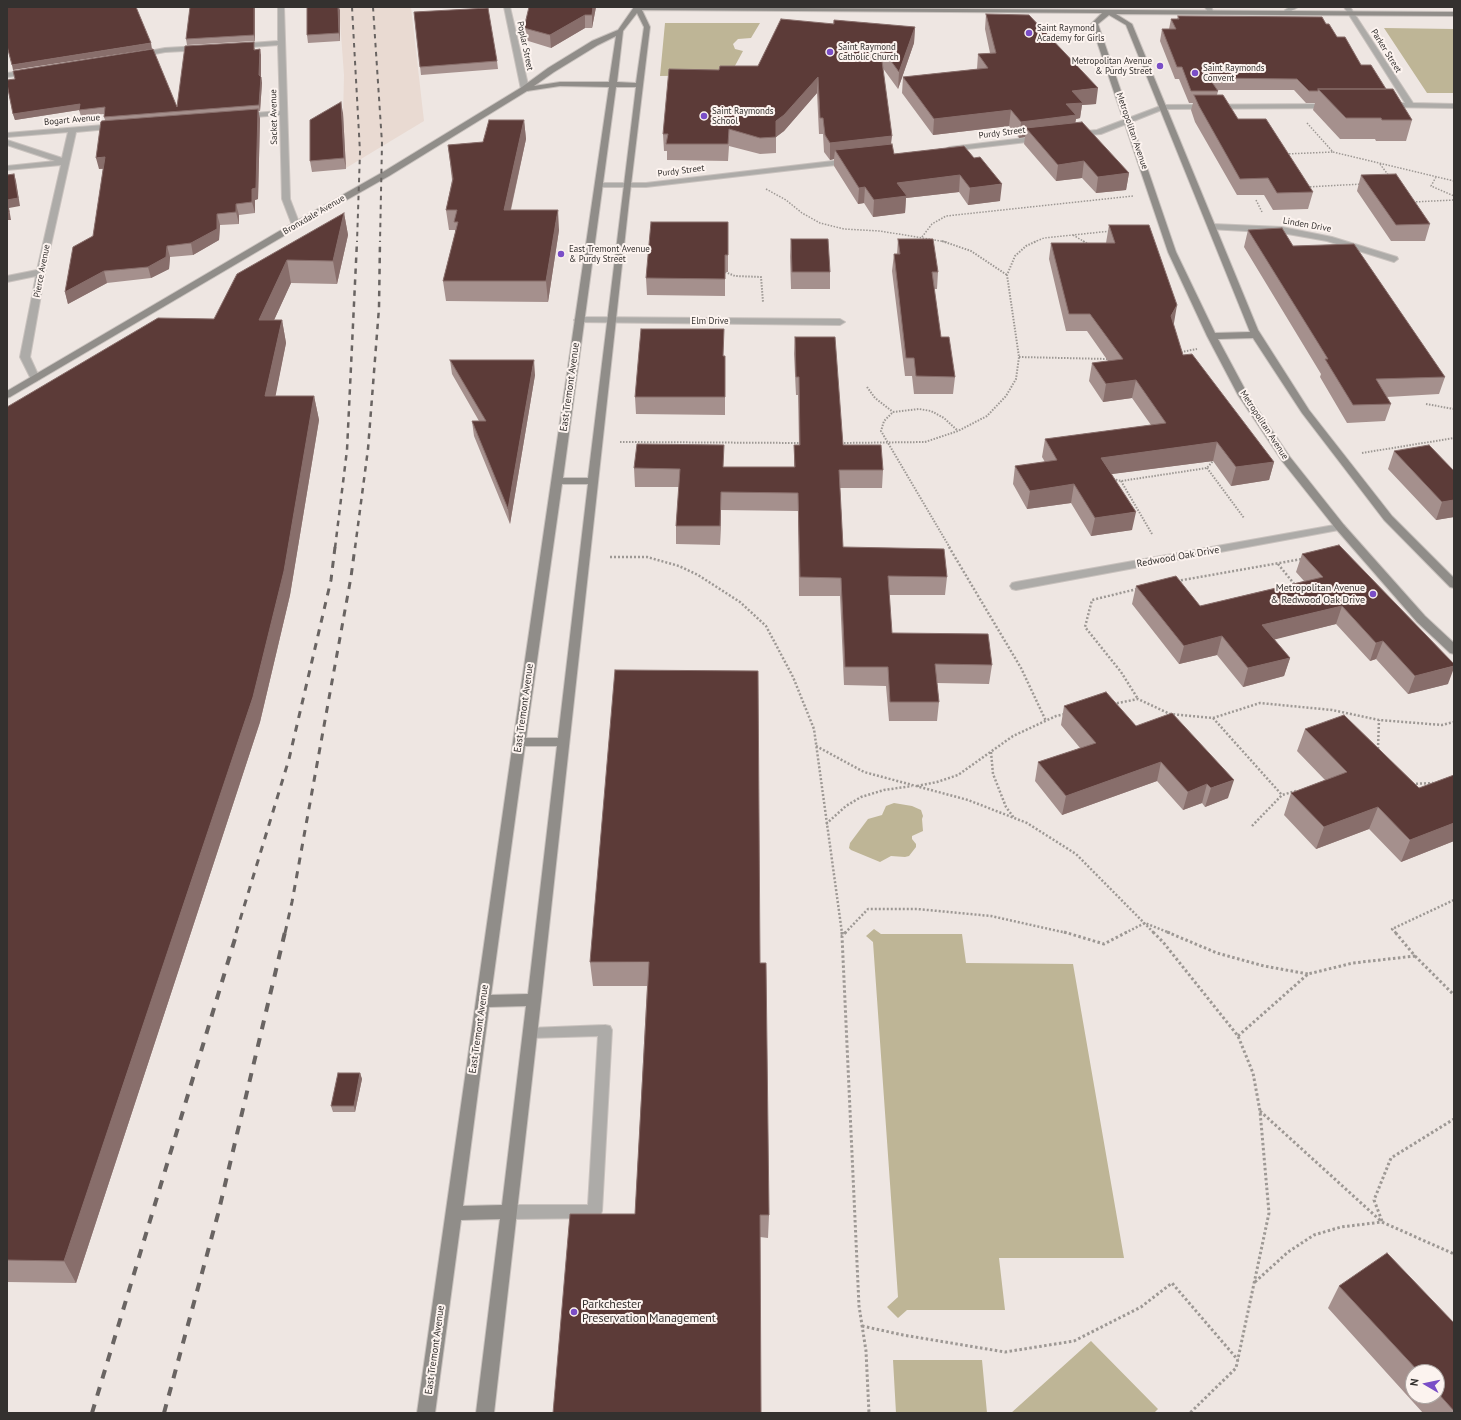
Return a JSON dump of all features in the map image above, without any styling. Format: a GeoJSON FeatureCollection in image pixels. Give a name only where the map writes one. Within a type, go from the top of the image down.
{"type":"FeatureCollection","features":[{"type":"Feature","properties":{"kind":"main road"},"geometry":{"type":"LineString","coordinates":[[485,1413],[534,1000],[562,742],[647,27],[637,8],[1022,9],[1108,12],[1210,10],[1284,13],[1350,10],[1454,14]]}},
{"type":"Feature","properties":{"kind":"main road","name":"East Tremont Avenue"},"geometry":{"type":"LineString","coordinates":[[426,1413],[620,31],[637,8]]}},
{"type":"Feature","properties":{"kind":"main road"},"geometry":{"type":"LineString","coordinates":[[1108,12],[1129,24],[1256,335],[1305,411],[1388,518],[1454,584]]}},
{"type":"Feature","properties":{"kind":"main road","name":"Metropolitan Avenue"},"geometry":{"type":"LineString","coordinates":[[1108,12],[1094,24],[1172,252],[1186,284],[1243,395],[1282,453],[1340,528],[1421,619],[1454,650]]}},
{"type":"Feature","properties":{"kind":"main road","name":"Bronxdale Avenue"},"geometry":{"type":"LineString","coordinates":[[7,396],[296,225],[386,174],[525,89],[551,70],[595,43],[620,31]]}},
{"type":"Feature","properties":{"kind":"main road"},"geometry":{"type":"LineString","coordinates":[[525,89],[560,84],[640,85]]}},
{"type":"Feature","properties":{"kind":"main road"},"geometry":{"type":"LineString","coordinates":[[1212,336],[1256,335]]}},
{"type":"Feature","properties":{"kind":"main road"},"geometry":{"type":"LineString","coordinates":[[558,481],[593,481]]}},
{"type":"Feature","properties":{"kind":"main road"},"geometry":{"type":"LineString","coordinates":[[519,742],[562,742]]}},
{"type":"Feature","properties":{"kind":"main road"},"geometry":{"type":"LineString","coordinates":[[483,1001],[534,1000]]}},
{"type":"Feature","properties":{"kind":"main road"},"geometry":{"type":"LineString","coordinates":[[454,1213],[508,1212]]}},
{"type":"Feature","properties":{"kind":"street","name":"Sacket Avenue"},"geometry":{"type":"LineString","coordinates":[[281,7],[286,199],[296,225]]}},
{"type":"Feature","properties":{"kind":"street","name":"Poplar Street"},"geometry":{"type":"LineString","coordinates":[[507,7],[525,89]]}},
{"type":"Feature","properties":{"kind":"street"},"geometry":{"type":"LineString","coordinates":[[1284,13],[1295,7]]}},
{"type":"Feature","properties":{"kind":"street","name":"Parker Street"},"geometry":{"type":"LineString","coordinates":[[1350,10],[1410,105]]}},
{"type":"Feature","properties":{"kind":"street"},"geometry":{"type":"LineString","coordinates":[[227,47],[283,43]]}},
{"type":"Feature","properties":{"kind":"street"},"geometry":{"type":"LineString","coordinates":[[128,56],[165,50],[211,48]]}},
{"type":"Feature","properties":{"kind":"street"},"geometry":{"type":"LineString","coordinates":[[7,75],[37,70]]}},
{"type":"Feature","properties":{"kind":"street"},"geometry":{"type":"LineString","coordinates":[[1067,135],[1098,132],[1163,107],[1338,106]]}},
{"type":"Feature","properties":{"kind":"street"},"geometry":{"type":"LineString","coordinates":[[1378,106],[1454,106]]}},
{"type":"Feature","properties":{"kind":"street"},"geometry":{"type":"LineString","coordinates":[[236,117],[283,113]]}},
{"type":"Feature","properties":{"kind":"street","name":"Bogart Avenue"},"geometry":{"type":"LineString","coordinates":[[7,135],[127,125]]}},
{"type":"Feature","properties":{"kind":"street","name":"Pierce Avenue"},"geometry":{"type":"LineString","coordinates":[[35,379],[25,357],[41,272],[73,130]]}},
{"type":"Feature","properties":{"kind":"street","name":"Purdy Street"},"geometry":{"type":"LineString","coordinates":[[942,150],[1052,137]]}},
{"type":"Feature","properties":{"kind":"street"},"geometry":{"type":"LineString","coordinates":[[7,142],[65,162]]}},
{"type":"Feature","properties":{"kind":"street","name":"Purdy Street"},"geometry":{"type":"LineString","coordinates":[[599,185],[646,185],[860,160]]}},
{"type":"Feature","properties":{"kind":"street"},"geometry":{"type":"LineString","coordinates":[[7,168],[65,162]]}},
{"type":"Feature","properties":{"kind":"street","name":"Linden Drive"},"geometry":{"type":"LineString","coordinates":[[1212,227],[1238,226],[1282,230],[1329,239],[1394,259]]}},
{"type":"Feature","properties":{"kind":"street"},"geometry":{"type":"LineString","coordinates":[[7,279],[41,272]]}},
{"type":"Feature","properties":{"kind":"street","name":"Elm Drive"},"geometry":{"type":"LineString","coordinates":[[579,320],[840,322]]}},
{"type":"Feature","properties":{"kind":"street","name":"Redwood Oak Drive"},"geometry":{"type":"LineString","coordinates":[[1016,586],[1340,528]]}},
{"type":"Feature","properties":{"kind":"lane"},"geometry":{"type":"LineString","coordinates":[[508,1212],[595,1211],[605,1030],[530,1033]]}},
{"type":"Feature","properties":{"kind":"path"},"geometry":{"type":"LineString","coordinates":[[1303,119],[1333,152]]}},
{"type":"Feature","properties":{"kind":"path"},"geometry":{"type":"LineString","coordinates":[[1282,154],[1333,152],[1454,181]]}},
{"type":"Feature","properties":{"kind":"path"},"geometry":{"type":"LineString","coordinates":[[1380,164],[1391,178]]}},
{"type":"Feature","properties":{"kind":"path"},"geometry":{"type":"LineString","coordinates":[[1436,177],[1431,186],[1454,196]]}},
{"type":"Feature","properties":{"kind":"path"},"geometry":{"type":"LineString","coordinates":[[1304,187],[1364,184]]}},
{"type":"Feature","properties":{"kind":"path"},"geometry":{"type":"LineString","coordinates":[[759,186],[786,200],[820,223],[833,227],[922,236],[946,242],[971,251],[1007,275]]}},
{"type":"Feature","properties":{"kind":"path"},"geometry":{"type":"LineString","coordinates":[[922,236],[932,224],[946,216],[1134,196]]}},
{"type":"Feature","properties":{"kind":"path"},"geometry":{"type":"LineString","coordinates":[[1407,202],[1454,200]]}},
{"type":"Feature","properties":{"kind":"path"},"geometry":{"type":"LineString","coordinates":[[836,444],[925,442],[958,432],[987,416],[1006,396],[1016,379],[1019,357],[1007,275],[1015,256],[1026,246],[1044,238],[1116,231]]}},
{"type":"Feature","properties":{"kind":"path"},"geometry":{"type":"LineString","coordinates":[[1073,235],[1092,247]]}},
{"type":"Feature","properties":{"kind":"path"},"geometry":{"type":"LineString","coordinates":[[726,272],[735,276],[761,277],[763,302]]}},
{"type":"Feature","properties":{"kind":"path"},"geometry":{"type":"LineString","coordinates":[[1179,352],[1202,348]]}},
{"type":"Feature","properties":{"kind":"path"},"geometry":{"type":"LineString","coordinates":[[1019,357],[1107,359]]}},
{"type":"Feature","properties":{"kind":"path"},"geometry":{"type":"LineString","coordinates":[[866,387],[876,398],[893,412]]}},
{"type":"Feature","properties":{"kind":"path"},"geometry":{"type":"LineString","coordinates":[[1426,404],[1454,409]]}},
{"type":"Feature","properties":{"kind":"path"},"geometry":{"type":"LineString","coordinates":[[958,432],[944,418],[931,411],[919,409],[893,412],[884,421],[881,431],[1021,668],[1046,721]]}},
{"type":"Feature","properties":{"kind":"path"},"geometry":{"type":"LineString","coordinates":[[1340,457],[1454,438]]}},
{"type":"Feature","properties":{"kind":"path"},"geometry":{"type":"LineString","coordinates":[[620,442],[805,443]]}},
{"type":"Feature","properties":{"kind":"path"},"geometry":{"type":"LineString","coordinates":[[1109,478],[1121,481],[1207,468],[1213,460]]}},
{"type":"Feature","properties":{"kind":"path"},"geometry":{"type":"LineString","coordinates":[[1207,468],[1244,518]]}},
{"type":"Feature","properties":{"kind":"path"},"geometry":{"type":"LineString","coordinates":[[1121,481],[1152,534]]}},
{"type":"Feature","properties":{"kind":"path"},"geometry":{"type":"LineString","coordinates":[[610,557],[648,557],[679,566],[698,575],[740,602],[766,626],[793,677],[814,729],[842,936],[858,1298],[866,1351],[869,1413]]}},
{"type":"Feature","properties":{"kind":"path"},"geometry":{"type":"LineString","coordinates":[[1177,581],[1309,558]]}},
{"type":"Feature","properties":{"kind":"path"},"geometry":{"type":"LineString","coordinates":[[1278,564],[1296,587],[1289,589]]}},
{"type":"Feature","properties":{"kind":"path"},"geometry":{"type":"LineString","coordinates":[[1138,589],[1092,600],[1085,627],[1121,672],[1138,699],[1170,714],[1213,718],[1260,702],[1332,710],[1379,720],[1442,725],[1454,722]]}},
{"type":"Feature","properties":{"kind":"path"},"geometry":{"type":"LineString","coordinates":[[1108,705],[1138,699]]}},
{"type":"Feature","properties":{"kind":"path"},"geometry":{"type":"LineString","coordinates":[[826,824],[846,806],[861,797],[884,790],[937,782],[958,775],[1013,736],[1056,716],[1071,713]]}},
{"type":"Feature","properties":{"kind":"path"},"geometry":{"type":"LineString","coordinates":[[1213,718],[1282,795]]}},
{"type":"Feature","properties":{"kind":"path"},"geometry":{"type":"LineString","coordinates":[[1379,720],[1378,749],[1382,755]]}},
{"type":"Feature","properties":{"kind":"path"},"geometry":{"type":"LineString","coordinates":[[816,746],[864,772],[968,800],[1027,823],[1076,854],[1163,942],[1238,1036],[1253,1073],[1260,1111],[1270,1213],[1236,1368],[1190,1413]]}},
{"type":"Feature","properties":{"kind":"path"},"geometry":{"type":"LineString","coordinates":[[991,751],[993,774],[1006,807],[1014,818]]}},
{"type":"Feature","properties":{"kind":"path"},"geometry":{"type":"LineString","coordinates":[[1407,780],[1412,784],[1440,783]]}},
{"type":"Feature","properties":{"kind":"path"},"geometry":{"type":"LineString","coordinates":[[1412,784],[1412,791]]}},
{"type":"Feature","properties":{"kind":"path"},"geometry":{"type":"LineString","coordinates":[[1252,826],[1282,795],[1304,789]]}},
{"type":"Feature","properties":{"kind":"path"},"geometry":{"type":"LineString","coordinates":[[1454,900],[1392,929],[1454,995]]}},
{"type":"Feature","properties":{"kind":"path"},"geometry":{"type":"LineString","coordinates":[[842,936],[868,909],[917,909],[991,916],[1062,932],[1104,944],[1145,923],[1217,952],[1264,966],[1308,974],[1353,963],[1416,956]]}},
{"type":"Feature","properties":{"kind":"path"},"geometry":{"type":"LineString","coordinates":[[1238,1036],[1308,974]]}},
{"type":"Feature","properties":{"kind":"path"},"geometry":{"type":"LineString","coordinates":[[1260,1111],[1382,1222],[1454,1254]]}},
{"type":"Feature","properties":{"kind":"path"},"geometry":{"type":"LineString","coordinates":[[1382,1222],[1374,1200],[1391,1158],[1454,1119]]}},
{"type":"Feature","properties":{"kind":"path"},"geometry":{"type":"LineString","coordinates":[[1254,1283],[1288,1252],[1314,1235],[1341,1227],[1382,1222]]}},
{"type":"Feature","properties":{"kind":"path"},"geometry":{"type":"LineString","coordinates":[[862,1326],[903,1335],[1005,1352],[1074,1341],[1141,1307],[1172,1283],[1238,1360]]}},
{"type":"Feature","properties":{"kind":"shaded area"},"geometry":{"type":"Polygon","coordinates":[[[339,7],[411,7],[424,121],[346,168],[343,118],[344,75],[339,7]]]}},
{"type":"Feature","properties":{"kind":"shaded area"},"geometry":{"type":"Polygon","coordinates":[[[665,23],[760,23],[751,38],[738,39],[733,44],[735,49],[743,51],[730,75],[660,76],[665,23]]]}},
{"type":"Feature","properties":{"kind":"shaded area"},"geometry":{"type":"Polygon","coordinates":[[[1384,28],[1454,29],[1454,93],[1427,93],[1384,28]]]}},
{"type":"Feature","properties":{"kind":"shaded area"},"geometry":{"type":"Polygon","coordinates":[[[894,803],[912,806],[921,810],[923,816],[923,831],[912,836],[916,847],[909,856],[891,856],[880,862],[851,850],[849,848],[850,843],[868,819],[882,815],[886,806],[894,803]]]}},
{"type":"Feature","properties":{"kind":"shaded area"},"geometry":{"type":"Polygon","coordinates":[[[874,929],[881,934],[962,934],[966,963],[1073,964],[1124,1258],[999,1258],[1005,1310],[907,1310],[898,1318],[887,1307],[898,1297],[873,942],[866,936],[874,929]]]}},
{"type":"Feature","properties":{"kind":"shaded area"},"geometry":{"type":"Polygon","coordinates":[[[1091,1341],[1158,1409],[1154,1413],[1011,1413],[1091,1341]]]}},
{"type":"Feature","properties":{"kind":"shaded area"},"geometry":{"type":"Polygon","coordinates":[[[893,1360],[982,1360],[987,1413],[896,1413],[893,1360]]]}},
{"type":"Feature","properties":{"kind":"building"},"geometry":{"type":"Polygon","coordinates":[[[7,7],[136,7],[151,43],[12,65],[7,46],[7,7]]]}},
{"type":"Feature","properties":{"kind":"building"},"geometry":{"type":"Polygon","coordinates":[[[190,7],[254,7],[254,35],[186,39],[190,7]]]}},
{"type":"Feature","properties":{"kind":"building"},"geometry":{"type":"Polygon","coordinates":[[[307,7],[338,7],[339,33],[307,35],[307,7]]]}},
{"type":"Feature","properties":{"kind":"building"},"geometry":{"type":"Polygon","coordinates":[[[529,7],[593,7],[592,15],[585,15],[550,35],[524,28],[529,7]]]}},
{"type":"Feature","properties":{"kind":"building"},"geometry":{"type":"Polygon","coordinates":[[[488,8],[497,61],[420,67],[414,12],[488,8]]]}},
{"type":"Feature","properties":{"kind":"building"},"geometry":{"type":"Polygon","coordinates":[[[986,14],[1029,15],[1098,88],[1072,91],[1083,103],[1066,104],[1076,115],[1021,122],[1011,110],[934,119],[903,77],[988,68],[978,54],[996,53],[986,14]]]}},
{"type":"Feature","properties":{"kind":"building"},"geometry":{"type":"Polygon","coordinates":[[[1178,16],[1322,17],[1326,24],[1329,24],[1337,37],[1345,37],[1361,65],[1371,65],[1386,89],[1318,89],[1318,91],[1309,91],[1297,79],[1209,78],[1218,91],[1191,91],[1182,67],[1177,67],[1162,29],[1176,29],[1171,19],[1179,19],[1178,16]]]}},
{"type":"Feature","properties":{"kind":"building"},"geometry":{"type":"Polygon","coordinates":[[[781,19],[834,24],[834,20],[915,27],[899,72],[880,46],[892,136],[830,143],[825,135],[823,118],[820,118],[818,77],[784,115],[776,121],[776,137],[760,138],[729,129],[728,144],[666,144],[668,134],[663,134],[669,69],[719,70],[720,66],[758,66],[781,19]]]}},
{"type":"Feature","properties":{"kind":"building"},"geometry":{"type":"Polygon","coordinates":[[[254,42],[254,50],[260,49],[259,75],[261,77],[259,105],[104,117],[105,107],[79,110],[80,104],[13,114],[7,80],[15,79],[13,71],[153,49],[177,107],[185,46],[254,42]]]}},
{"type":"Feature","properties":{"kind":"building"},"geometry":{"type":"Polygon","coordinates":[[[1318,89],[1393,89],[1412,120],[1346,118],[1318,89]]]}},
{"type":"Feature","properties":{"kind":"building"},"geometry":{"type":"Polygon","coordinates":[[[1194,95],[1223,95],[1238,119],[1266,119],[1313,192],[1277,193],[1268,178],[1240,179],[1194,95]]]}},
{"type":"Feature","properties":{"kind":"building"},"geometry":{"type":"Polygon","coordinates":[[[341,102],[344,158],[310,161],[310,120],[341,102]]]}},
{"type":"Feature","properties":{"kind":"building"},"geometry":{"type":"Polygon","coordinates":[[[258,109],[256,188],[252,189],[252,202],[236,204],[236,212],[217,214],[217,229],[191,243],[167,246],[166,257],[148,267],[104,271],[65,292],[73,247],[93,236],[105,157],[96,158],[101,121],[258,109]]]}},
{"type":"Feature","properties":{"kind":"building"},"geometry":{"type":"Polygon","coordinates":[[[489,120],[524,120],[504,210],[558,210],[546,281],[443,281],[458,222],[454,222],[457,210],[446,210],[453,179],[448,145],[483,142],[489,120]]]}},
{"type":"Feature","properties":{"kind":"building"},"geometry":{"type":"Polygon","coordinates":[[[1082,122],[1129,173],[1098,177],[1084,161],[1058,165],[1026,128],[1082,122]]]}},
{"type":"Feature","properties":{"kind":"building"},"geometry":{"type":"Polygon","coordinates":[[[892,144],[894,154],[964,146],[974,158],[980,157],[1002,184],[970,188],[960,175],[897,183],[907,196],[874,200],[865,187],[859,188],[835,150],[892,144]]]}},
{"type":"Feature","properties":{"kind":"building"},"geometry":{"type":"Polygon","coordinates":[[[14,174],[18,198],[7,200],[7,175],[14,174]]]}},
{"type":"Feature","properties":{"kind":"building"},"geometry":{"type":"Polygon","coordinates":[[[1396,174],[1430,224],[1396,225],[1361,175],[1396,174]]]}},
{"type":"Feature","properties":{"kind":"building"},"geometry":{"type":"Polygon","coordinates":[[[7,201],[9,212],[7,212],[7,201]]]}},
{"type":"Feature","properties":{"kind":"building"},"geometry":{"type":"Polygon","coordinates":[[[344,213],[333,261],[287,260],[259,320],[282,320],[265,396],[314,396],[284,571],[253,697],[64,1261],[7,1260],[7,407],[158,318],[214,319],[237,274],[344,213]]]}},
{"type":"Feature","properties":{"kind":"building"},"geometry":{"type":"Polygon","coordinates":[[[651,222],[728,222],[728,255],[725,255],[725,279],[646,278],[651,222]]]}},
{"type":"Feature","properties":{"kind":"building"},"geometry":{"type":"Polygon","coordinates":[[[1109,225],[1149,225],[1177,305],[1171,316],[1183,355],[1192,354],[1274,462],[1236,467],[1217,442],[1101,458],[1136,512],[1095,518],[1074,484],[1030,491],[1015,466],[1057,460],[1045,439],[1166,423],[1136,380],[1106,384],[1092,363],[1123,359],[1090,314],[1069,314],[1051,243],[1115,243],[1109,225]]]}},
{"type":"Feature","properties":{"kind":"building"},"geometry":{"type":"Polygon","coordinates":[[[1282,228],[1293,246],[1354,244],[1445,377],[1376,379],[1391,404],[1353,405],[1325,359],[1328,359],[1248,230],[1282,228]]]}},
{"type":"Feature","properties":{"kind":"building"},"geometry":{"type":"Polygon","coordinates":[[[791,239],[828,239],[830,272],[792,272],[791,239]]]}},
{"type":"Feature","properties":{"kind":"building"},"geometry":{"type":"Polygon","coordinates":[[[898,239],[933,239],[938,272],[932,272],[941,337],[949,337],[955,377],[916,376],[914,358],[906,358],[894,254],[900,254],[898,239]]]}},
{"type":"Feature","properties":{"kind":"building"},"geometry":{"type":"Polygon","coordinates":[[[641,329],[724,329],[723,356],[725,356],[725,397],[635,397],[641,329]]]}},
{"type":"Feature","properties":{"kind":"building"},"geometry":{"type":"Polygon","coordinates":[[[795,337],[835,337],[843,445],[881,445],[883,470],[839,470],[843,547],[944,549],[947,577],[888,576],[892,633],[988,634],[992,665],[935,664],[939,702],[890,702],[888,667],[845,667],[841,578],[800,577],[798,493],[721,492],[720,526],[676,526],[680,469],[634,468],[637,444],[724,445],[723,467],[795,467],[794,445],[800,445],[799,377],[796,377],[795,337]]]}},
{"type":"Feature","properties":{"kind":"building"},"geometry":{"type":"Polygon","coordinates":[[[450,360],[534,360],[508,509],[472,421],[486,421],[450,360]]]}},
{"type":"Feature","properties":{"kind":"building"},"geometry":{"type":"Polygon","coordinates":[[[1429,445],[1454,471],[1454,500],[1442,502],[1394,451],[1429,445]]]}},
{"type":"Feature","properties":{"kind":"building"},"geometry":{"type":"Polygon","coordinates":[[[1339,545],[1454,664],[1454,666],[1415,676],[1383,641],[1376,643],[1342,606],[1262,625],[1290,658],[1248,668],[1222,636],[1184,646],[1136,586],[1176,576],[1200,606],[1323,577],[1302,554],[1339,545]]]}},
{"type":"Feature","properties":{"kind":"building"},"geometry":{"type":"Polygon","coordinates":[[[615,670],[758,671],[760,963],[766,963],[769,1215],[760,1215],[761,1413],[553,1413],[570,1214],[635,1214],[649,962],[590,962],[615,670]]]}},
{"type":"Feature","properties":{"kind":"building"},"geometry":{"type":"Polygon","coordinates":[[[1106,692],[1136,726],[1172,713],[1234,780],[1211,788],[1207,784],[1188,792],[1161,762],[1066,796],[1038,762],[1096,743],[1064,706],[1106,692]]]}},
{"type":"Feature","properties":{"kind":"building"},"geometry":{"type":"Polygon","coordinates":[[[1344,715],[1419,788],[1454,775],[1454,823],[1410,840],[1378,807],[1324,827],[1291,793],[1347,772],[1305,729],[1344,715]]]}},
{"type":"Feature","properties":{"kind":"building"},"geometry":{"type":"Polygon","coordinates":[[[338,1073],[360,1073],[354,1106],[331,1106],[338,1073]]]}},
{"type":"Feature","properties":{"kind":"building"},"geometry":{"type":"Polygon","coordinates":[[[1387,1253],[1454,1323],[1454,1411],[1445,1401],[1445,1364],[1412,1364],[1339,1286],[1387,1253]]]}},
{"type":"Feature","properties":{"kind":"railway"},"geometry":{"type":"LineString","coordinates":[[352,7],[360,152],[357,242]]}},
{"type":"Feature","properties":{"kind":"railway"},"geometry":{"type":"LineString","coordinates":[[373,7],[382,143],[380,242]]}},
{"type":"Feature","properties":{"kind":"railway"},"geometry":{"type":"LineString","coordinates":[[335,548],[347,450],[357,241]]}},
{"type":"Feature","properties":{"kind":"railway"},"geometry":{"type":"LineString","coordinates":[[355,548],[368,449],[379,308],[380,241]]}},
{"type":"Feature","properties":{"kind":"railway"},"geometry":{"type":"LineString","coordinates":[[236,933],[289,759],[331,580],[335,547]]}},
{"type":"Feature","properties":{"kind":"railway"},"geometry":{"type":"LineString","coordinates":[[285,933],[292,902],[351,577],[355,547]]}},
{"type":"Feature","properties":{"kind":"railway"},"geometry":{"type":"LineString","coordinates":[[92,1413],[237,932]]}},
{"type":"Feature","properties":{"kind":"railway"},"geometry":{"type":"LineString","coordinates":[[164,1413],[218,1214],[285,932]]}},
{"type":"Feature","properties":{"kind":"place","name":"Saint Raymond Academy for Girls"},"geometry":{"type":"Point","coordinates":[1029,33]}},
{"type":"Feature","properties":{"kind":"place","name":"Saint Raymond Catholic Church"},"geometry":{"type":"Point","coordinates":[830,52]}},
{"type":"Feature","properties":{"kind":"place","name":"Metropolitan Avenue & Purdy Street"},"geometry":{"type":"Point","coordinates":[1160,66]}},
{"type":"Feature","properties":{"kind":"place","name":"Saint Raymonds Convent"},"geometry":{"type":"Point","coordinates":[1195,73]}},
{"type":"Feature","properties":{"kind":"place","name":"Saint Raymonds School"},"geometry":{"type":"Point","coordinates":[704,116]}},
{"type":"Feature","properties":{"kind":"place","name":"East Tremont Avenue & Purdy Street"},"geometry":{"type":"Point","coordinates":[561,254]}},
{"type":"Feature","properties":{"kind":"place","name":"Metropolitan Avenue & Redwood Oak Drive"},"geometry":{"type":"Point","coordinates":[1373,594]}},
{"type":"Feature","properties":{"kind":"place","name":"Parkchester Preservation Management"},"geometry":{"type":"Point","coordinates":[574,1312]}}]}
